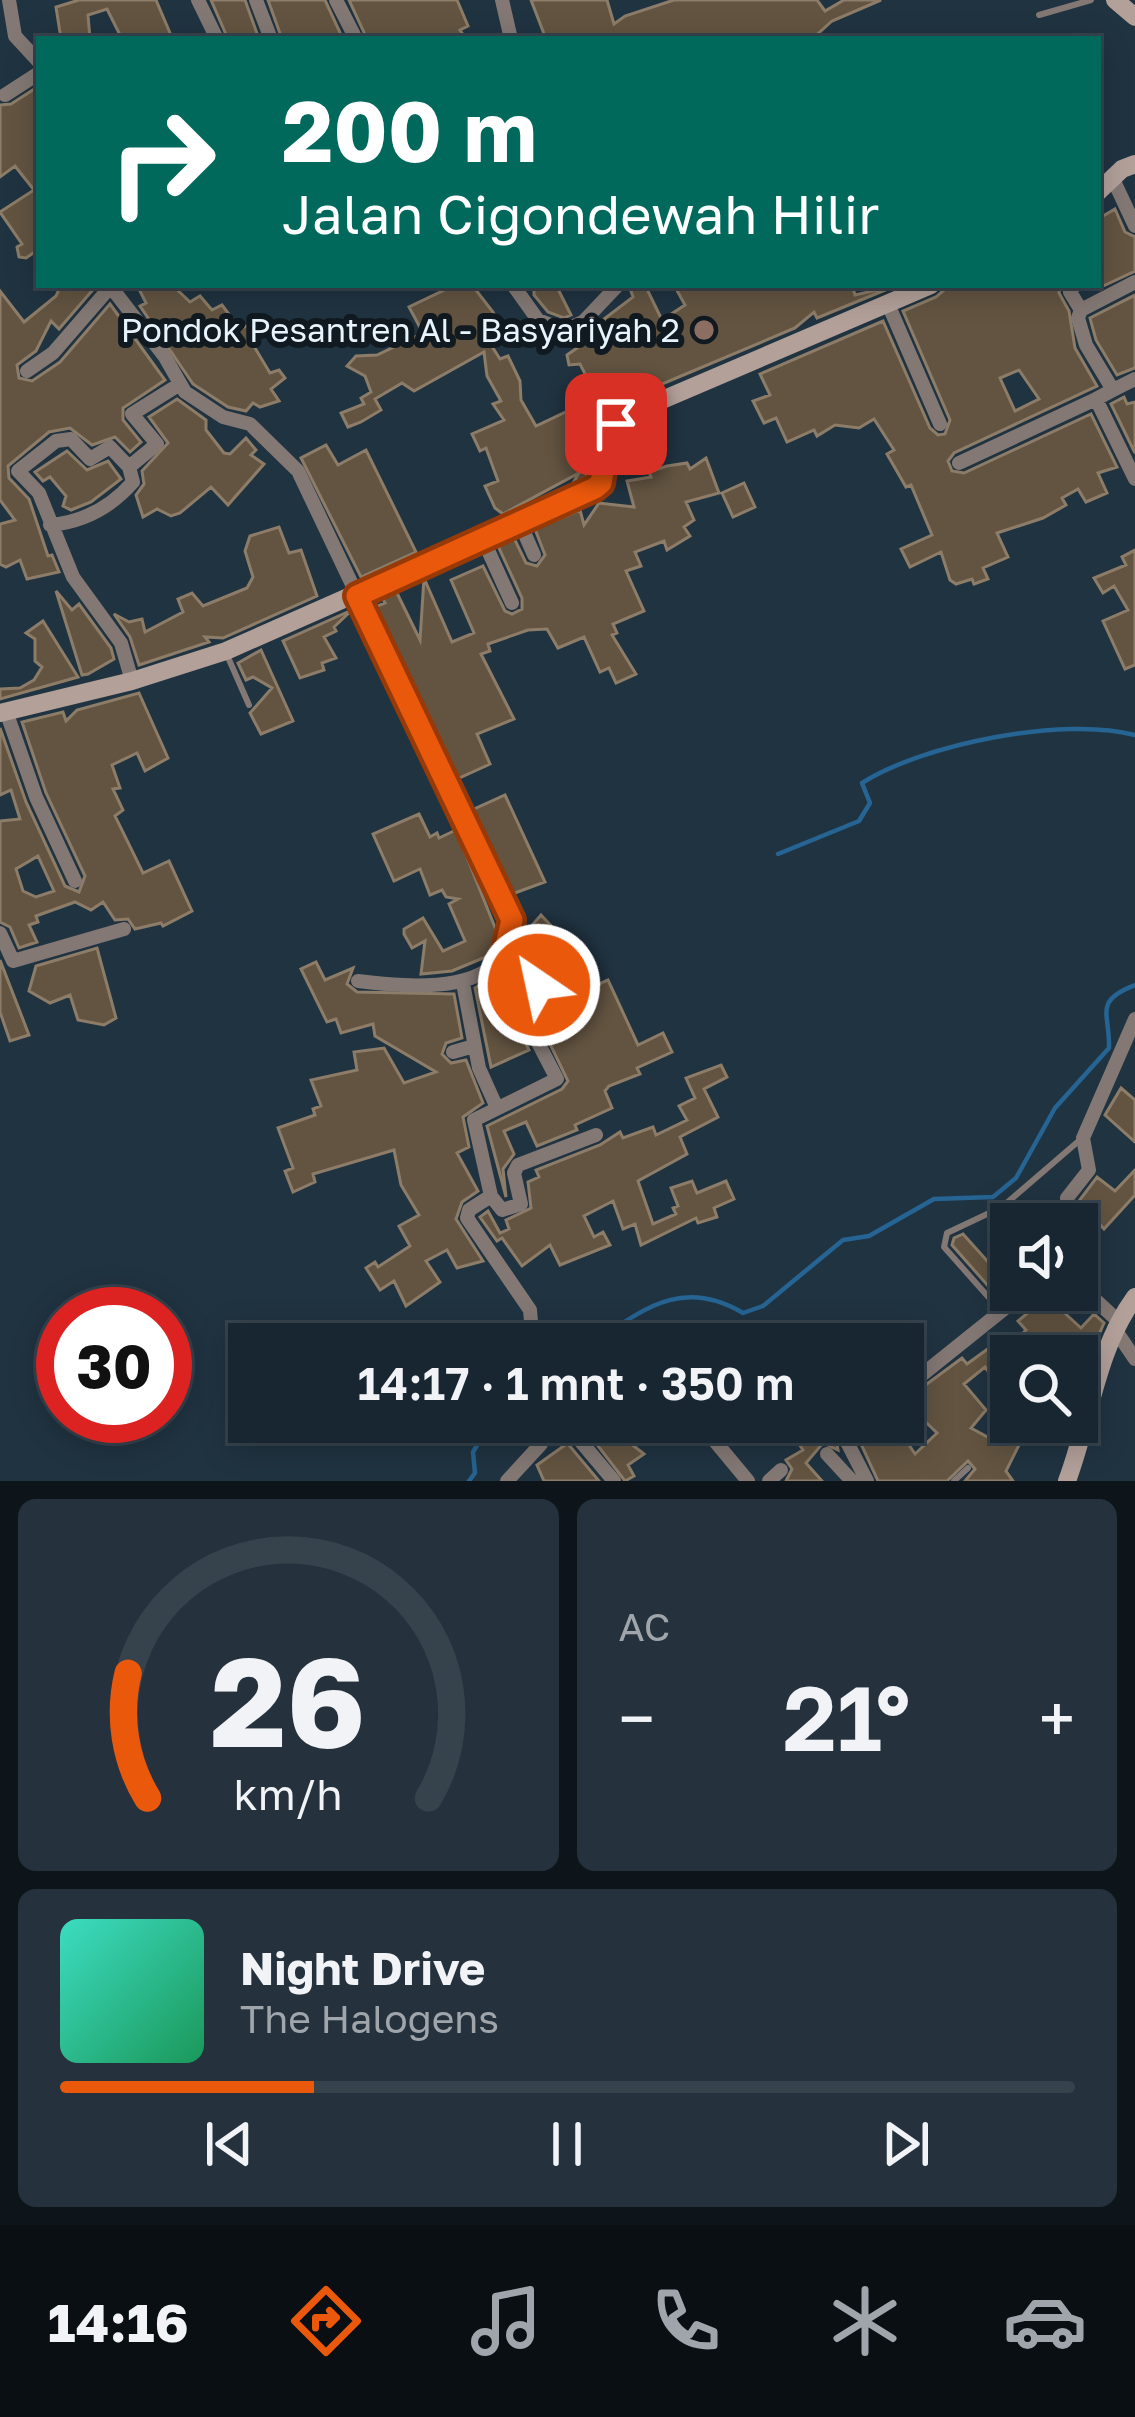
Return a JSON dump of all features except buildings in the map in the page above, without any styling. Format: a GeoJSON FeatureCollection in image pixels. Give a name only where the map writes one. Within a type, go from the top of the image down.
{"type":"FeatureCollection","features":[{"type":"Feature","properties":{"kind":"street"},"geometry":{"type":"LineString","coordinates":[[9,0],[15,36],[36,59]]}},
{"type":"Feature","properties":{"kind":"street"},"geometry":{"type":"LineString","coordinates":[[198,0],[216,36]]}},
{"type":"Feature","properties":{"kind":"street"},"geometry":{"type":"LineString","coordinates":[[256,0],[270,36]]}},
{"type":"Feature","properties":{"kind":"street"},"geometry":{"type":"LineString","coordinates":[[336,0],[354,36]]}},
{"type":"Feature","properties":{"kind":"street"},"geometry":{"type":"LineString","coordinates":[[502,0],[510,36]]}},
{"type":"Feature","properties":{"kind":"street"},"geometry":{"type":"LineString","coordinates":[[1115,0],[1135,17]]}},
{"type":"Feature","properties":{"kind":"street"},"geometry":{"type":"LineString","coordinates":[[5,94],[36,75]]}},
{"type":"Feature","properties":{"kind":"street"},"geometry":{"type":"LineString","coordinates":[[1135,164],[1105,185],[1135,226]]}},
{"type":"Feature","properties":{"kind":"street"},"geometry":{"type":"LineString","coordinates":[[1113,390],[1086,345],[1078,318],[1081,310],[1135,282]]}},
{"type":"Feature","properties":{"kind":"street"},"geometry":{"type":"LineString","coordinates":[[27,371],[53,353],[110,288]]}},
{"type":"Feature","properties":{"kind":"street"},"geometry":{"type":"LineString","coordinates":[[113,288],[180,384],[223,417],[250,424],[298,471],[512,920],[505,950],[486,970],[463,983],[417,988],[358,981]]}},
{"type":"Feature","properties":{"kind":"street"},"geometry":{"type":"LineString","coordinates":[[515,288],[538,320],[564,330],[583,322],[615,288]]}},
{"type":"Feature","properties":{"kind":"street"},"geometry":{"type":"LineString","coordinates":[[75,881],[3,712],[226,652],[519,521],[601,483],[609,436],[627,416],[918,288]]}},
{"type":"Feature","properties":{"kind":"street"},"geometry":{"type":"LineString","coordinates":[[1073,288],[1070,292],[1081,310]]}},
{"type":"Feature","properties":{"kind":"street"},"geometry":{"type":"LineString","coordinates":[[888,304],[940,424]]}},
{"type":"Feature","properties":{"kind":"street"},"geometry":{"type":"LineString","coordinates":[[959,463],[1135,379]]}},
{"type":"Feature","properties":{"kind":"street"},"geometry":{"type":"LineString","coordinates":[[129,467],[157,444],[132,414],[180,384]]}},
{"type":"Feature","properties":{"kind":"street"},"geometry":{"type":"LineString","coordinates":[[1096,399],[1134,472]]}},
{"type":"Feature","properties":{"kind":"street"},"geometry":{"type":"LineString","coordinates":[[49,424],[56,441]]}},
{"type":"Feature","properties":{"kind":"street"},"geometry":{"type":"LineString","coordinates":[[50,525],[70,523],[113,503],[133,482],[129,467],[110,447],[90,459],[71,439],[56,441],[19,471],[40,494],[50,525],[73,577],[122,643],[132,681]]}},
{"type":"Feature","properties":{"kind":"street"},"geometry":{"type":"LineString","coordinates":[[519,521],[534,554]]}},
{"type":"Feature","properties":{"kind":"street"},"geometry":{"type":"LineString","coordinates":[[482,536],[512,603]]}},
{"type":"Feature","properties":{"kind":"street"},"geometry":{"type":"LineString","coordinates":[[1,937],[13,961],[124,929]]}},
{"type":"Feature","properties":{"kind":"street"},"geometry":{"type":"LineString","coordinates":[[505,950],[539,985],[521,1010],[557,1079],[477,1115],[473,1128],[491,1196],[502,1210],[521,1204],[524,1197],[514,1173],[518,1165],[596,1135]]}},
{"type":"Feature","properties":{"kind":"street"},"geometry":{"type":"LineString","coordinates":[[463,983],[474,1046],[497,1108]]}},
{"type":"Feature","properties":{"kind":"street"},"geometry":{"type":"LineString","coordinates":[[1068,1203],[1089,1170],[1083,1138],[1135,1019]]}},
{"type":"Feature","properties":{"kind":"street"},"geometry":{"type":"LineString","coordinates":[[453,1052],[474,1046]]}},
{"type":"Feature","properties":{"kind":"street"},"geometry":{"type":"LineString","coordinates":[[491,1196],[469,1210],[467,1218],[530,1310],[531,1323]]}},
{"type":"Feature","properties":{"kind":"street"},"geometry":{"type":"LineString","coordinates":[[1067,1481],[1116,1324],[1135,1297]]}},
{"type":"Feature","properties":{"kind":"street"},"geometry":{"type":"LineString","coordinates":[[1098,1305],[1116,1324],[1135,1360]]}},
{"type":"Feature","properties":{"kind":"street"},"geometry":{"type":"LineString","coordinates":[[924,1369],[1001,1311]]}},
{"type":"Feature","properties":{"kind":"street"},"geometry":{"type":"LineString","coordinates":[[507,1481],[541,1443]]}},
{"type":"Feature","properties":{"kind":"street"},"geometry":{"type":"LineString","coordinates":[[582,1443],[609,1475],[588,1481]]}},
{"type":"Feature","properties":{"kind":"street"},"geometry":{"type":"LineString","coordinates":[[714,1443],[739,1478]]}},
{"type":"Feature","properties":{"kind":"street"},"geometry":{"type":"LineString","coordinates":[[848,1443],[867,1481]]}},
{"type":"Feature","properties":{"kind":"street"},"geometry":{"type":"LineString","coordinates":[[827,1454],[852,1481]]}},
{"type":"Feature","properties":{"kind":"lane"},"geometry":{"type":"LineString","coordinates":[[1039,15],[1091,0]]}},
{"type":"Feature","properties":{"kind":"lane"},"geometry":{"type":"LineString","coordinates":[[226,652],[249,705]]}},
{"type":"Feature","properties":{"kind":"lane"},"geometry":{"type":"LineString","coordinates":[[1007,1203],[1083,1138]]}},
{"type":"Feature","properties":{"kind":"lane"},"geometry":{"type":"LineString","coordinates":[[990,1213],[946,1233],[944,1246],[990,1298]]}},
{"type":"Feature","properties":{"kind":"lane"},"geometry":{"type":"LineString","coordinates":[[954,1481],[968,1468]]}},
{"type":"Feature","properties":{"kind":"waterway"},"geometry":{"type":"LineString","coordinates":[[778,854],[859,821],[870,803],[862,783],[920,756],[1034,732],[1105,730],[1135,735]]}},
{"type":"Feature","properties":{"kind":"waterway"},"geometry":{"type":"LineString","coordinates":[[623,1323],[646,1309],[682,1298],[701,1298],[743,1313],[763,1306],[843,1240],[869,1236],[934,1199],[993,1197],[1016,1178],[1055,1108],[1109,1048],[1109,1003],[1135,985]]}},
{"type":"Feature","properties":{"kind":"waterway"},"geometry":{"type":"LineString","coordinates":[[469,1481],[475,1473],[473,1452],[478,1443]]}},
{"type":"Feature","properties":{"kind":"place","name":"Pondok Pesantren Al - Basyariyah 2"},"geometry":{"type":"Point","coordinates":[704,330]}},
{"type":"Feature","properties":{"kind":"route"},"geometry":{"type":"LineString","coordinates":[[539,985],[505,950],[512,920],[394,682],[357,596],[595,488],[601,483],[609,436],[616,424]]}}]}
